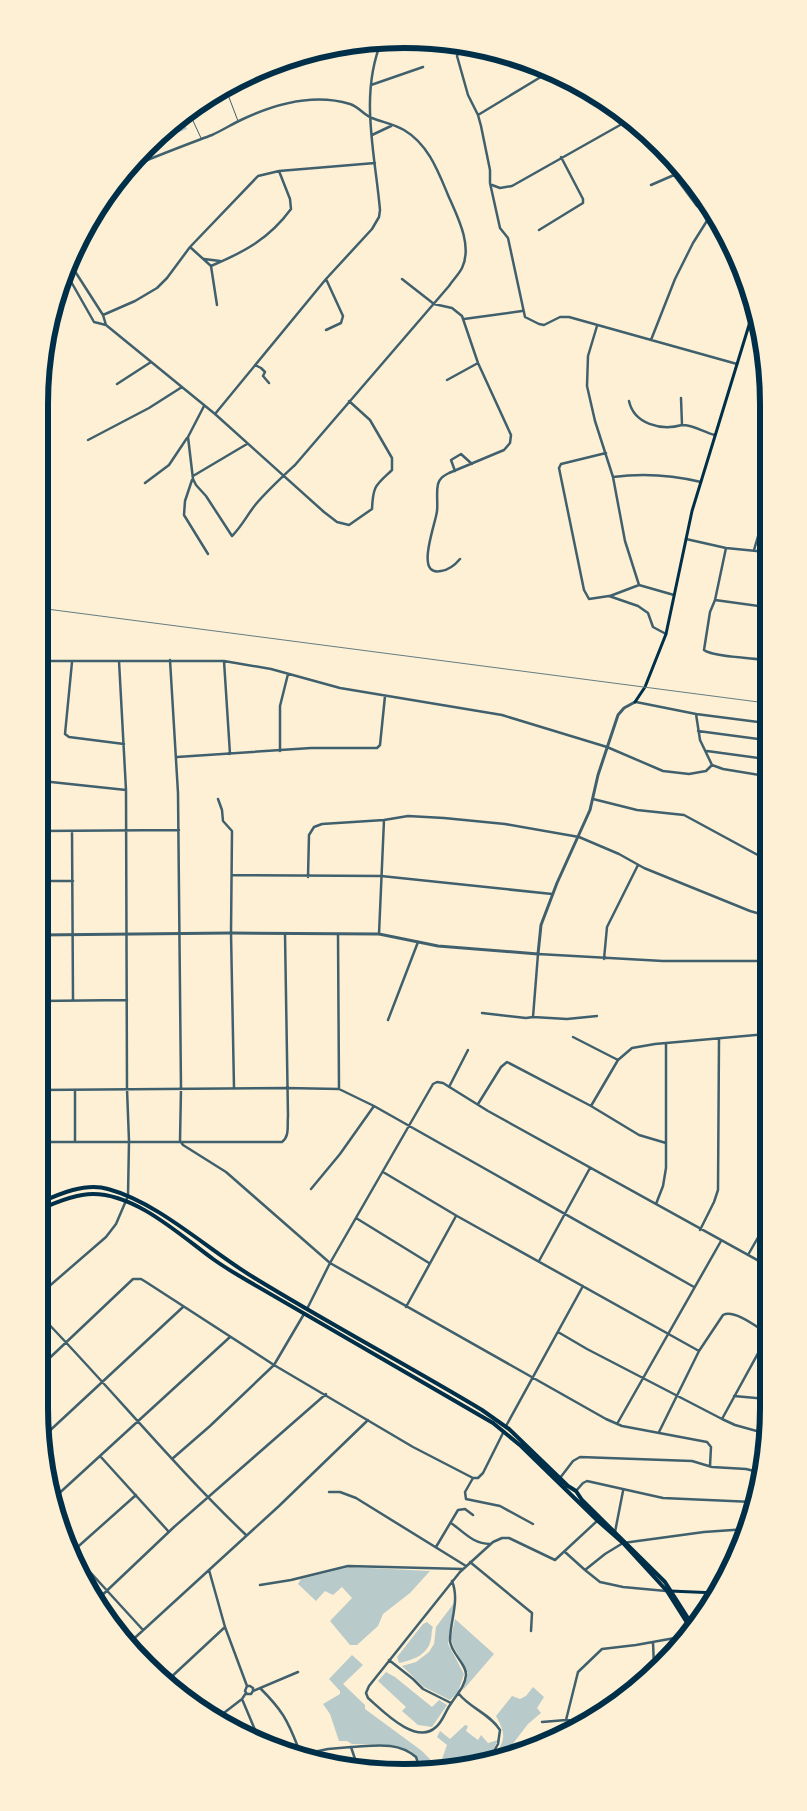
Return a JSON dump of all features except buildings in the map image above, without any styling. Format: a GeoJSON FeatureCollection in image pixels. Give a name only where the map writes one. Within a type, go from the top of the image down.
{"type":"FeatureCollection","features":[{"type":"Feature","properties":{"kind":"main road"},"geometry":{"type":"LineString","coordinates":[[635,702],[644,691],[666,634],[692,511],[750,323]]}},
{"type":"Feature","properties":{"kind":"main road"},"geometry":{"type":"LineString","coordinates":[[48,1199],[60,1194],[93,1187],[106,1188],[128,1196],[152,1209],[306,1311]]}},
{"type":"Feature","properties":{"kind":"main road"},"geometry":{"type":"LineString","coordinates":[[48,1206],[75,1196],[91,1194],[112,1196],[126,1202],[158,1219],[215,1260],[460,1397],[505,1429],[576,1491],[582,1500],[615,1532],[667,1591],[688,1622]]}},
{"type":"Feature","properties":{"kind":"main road"},"geometry":{"type":"LineString","coordinates":[[505,1429],[598,1521],[625,1543],[672,1591],[688,1621]]}},
{"type":"Feature","properties":{"kind":"main road"},"geometry":{"type":"LineString","coordinates":[[667,1591],[708,1593]]}},
{"type":"Feature","properties":{"kind":"street"},"geometry":{"type":"LineString","coordinates":[[215,414],[326,279],[372,229],[379,217],[380,210],[369,117],[373,63],[379,48]]}},
{"type":"Feature","properties":{"kind":"street"},"geometry":{"type":"LineString","coordinates":[[459,52],[457,56],[468,95],[478,115],[500,228],[508,238],[524,317],[544,325],[560,317],[576,319],[738,365]]}},
{"type":"Feature","properties":{"kind":"street"},"geometry":{"type":"LineString","coordinates":[[371,85],[423,67]]}},
{"type":"Feature","properties":{"kind":"street"},"geometry":{"type":"LineString","coordinates":[[478,115],[542,76]]}},
{"type":"Feature","properties":{"kind":"street"},"geometry":{"type":"LineString","coordinates":[[142,162],[226,129],[238,121],[300,100],[320,100],[352,104],[369,117],[410,134],[428,154],[457,215],[464,236],[465,259],[462,269],[295,465],[283,474],[255,505],[232,536],[206,496],[196,485],[193,477],[188,437]]}},
{"type":"Feature","properties":{"kind":"street"},"geometry":{"type":"LineString","coordinates":[[492,185],[500,188],[512,186],[623,123]]}},
{"type":"Feature","properties":{"kind":"street"},"geometry":{"type":"LineString","coordinates":[[372,135],[392,125]]}},
{"type":"Feature","properties":{"kind":"street"},"geometry":{"type":"LineString","coordinates":[[539,230],[583,203],[583,199],[561,157]]}},
{"type":"Feature","properties":{"kind":"street"},"geometry":{"type":"LineString","coordinates":[[103,315],[157,288],[167,278],[190,247],[258,176],[279,171],[375,163]]}},
{"type":"Feature","properties":{"kind":"street"},"geometry":{"type":"LineString","coordinates":[[210,266],[233,257],[259,242],[277,226],[291,209],[290,199],[279,171]]}},
{"type":"Feature","properties":{"kind":"street"},"geometry":{"type":"LineString","coordinates":[[651,185],[674,175],[697,206],[699,205]]}},
{"type":"Feature","properties":{"kind":"street"},"geometry":{"type":"LineString","coordinates":[[650,340],[680,270],[693,243],[708,219]]}},
{"type":"Feature","properties":{"kind":"street"},"geometry":{"type":"LineString","coordinates":[[190,247],[210,266],[217,305]]}},
{"type":"Feature","properties":{"kind":"street"},"geometry":{"type":"LineString","coordinates":[[203,258],[222,261]]}},
{"type":"Feature","properties":{"kind":"street"},"geometry":{"type":"LineString","coordinates":[[74,270],[103,315],[106,324]]}},
{"type":"Feature","properties":{"kind":"street"},"geometry":{"type":"LineString","coordinates":[[326,279],[343,316],[341,323],[326,330]]}},
{"type":"Feature","properties":{"kind":"street"},"geometry":{"type":"LineString","coordinates":[[402,279],[434,304],[455,310],[464,319],[478,363],[512,439],[504,450],[442,477],[438,483],[437,513],[429,543],[428,564],[432,570],[440,572],[449,569],[460,558]]}},
{"type":"Feature","properties":{"kind":"street"},"geometry":{"type":"LineString","coordinates":[[70,280],[94,322],[106,324],[215,414],[336,522],[349,524],[372,509],[376,485],[392,470],[392,458],[370,420],[349,401]]}},
{"type":"Feature","properties":{"kind":"street"},"geometry":{"type":"LineString","coordinates":[[464,319],[522,311]]}},
{"type":"Feature","properties":{"kind":"street"},"geometry":{"type":"LineString","coordinates":[[597,326],[588,356],[587,382],[595,421],[613,477],[625,541],[639,585]]}},
{"type":"Feature","properties":{"kind":"street"},"geometry":{"type":"LineString","coordinates":[[117,384],[151,362]]}},
{"type":"Feature","properties":{"kind":"street"},"geometry":{"type":"LineString","coordinates":[[447,380],[478,363]]}},
{"type":"Feature","properties":{"kind":"street"},"geometry":{"type":"LineString","coordinates":[[255,365],[261,368],[264,372],[263,376],[269,383]]}},
{"type":"Feature","properties":{"kind":"street"},"geometry":{"type":"LineString","coordinates":[[88,440],[149,408],[182,387]]}},
{"type":"Feature","properties":{"kind":"street"},"geometry":{"type":"LineString","coordinates":[[681,398],[682,425]]}},
{"type":"Feature","properties":{"kind":"street"},"geometry":{"type":"LineString","coordinates":[[629,401],[633,412],[650,424],[666,427],[682,425],[697,427],[716,435]]}},
{"type":"Feature","properties":{"kind":"street"},"geometry":{"type":"LineString","coordinates":[[145,483],[169,465],[188,437],[204,406]]}},
{"type":"Feature","properties":{"kind":"street"},"geometry":{"type":"LineString","coordinates":[[208,554],[184,515],[185,501],[193,477],[247,444]]}},
{"type":"Feature","properties":{"kind":"street"},"geometry":{"type":"LineString","coordinates":[[606,453],[561,464],[559,468],[584,590],[589,599],[609,596],[639,585],[674,595]]}},
{"type":"Feature","properties":{"kind":"street"},"geometry":{"type":"LineString","coordinates":[[455,471],[451,460],[461,454],[472,464]]}},
{"type":"Feature","properties":{"kind":"street"},"geometry":{"type":"LineString","coordinates":[[613,477],[638,475],[679,477],[701,482]]}},
{"type":"Feature","properties":{"kind":"street"},"geometry":{"type":"LineString","coordinates":[[754,550],[760,530]]}},
{"type":"Feature","properties":{"kind":"street"},"geometry":{"type":"LineString","coordinates":[[686,539],[726,548],[760,551]]}},
{"type":"Feature","properties":{"kind":"street"},"geometry":{"type":"LineString","coordinates":[[726,548],[704,641],[705,651],[760,659]]}},
{"type":"Feature","properties":{"kind":"street"},"geometry":{"type":"LineString","coordinates":[[609,596],[638,606],[648,613],[653,626],[666,634]]}},
{"type":"Feature","properties":{"kind":"street"},"geometry":{"type":"LineString","coordinates":[[715,600],[760,606]]}},
{"type":"Feature","properties":{"kind":"street"},"geometry":{"type":"LineString","coordinates":[[170,660],[177,758],[179,830],[180,1141],[186,1147],[226,1172],[330,1263],[617,1424],[708,1442],[712,1447],[710,1466]]}},
{"type":"Feature","properties":{"kind":"street"},"geometry":{"type":"LineString","coordinates":[[48,661],[224,661],[271,668],[340,688],[502,715],[607,747],[655,769],[689,774],[706,771],[712,765]]}},
{"type":"Feature","properties":{"kind":"street"},"geometry":{"type":"LineString","coordinates":[[48,1287],[106,1236],[116,1224],[128,1196],[126,790],[119,661]]}},
{"type":"Feature","properties":{"kind":"street"},"geometry":{"type":"LineString","coordinates":[[224,661],[230,754]]}},
{"type":"Feature","properties":{"kind":"street"},"geometry":{"type":"LineString","coordinates":[[72,662],[65,722],[66,736],[124,744]]}},
{"type":"Feature","properties":{"kind":"street"},"geometry":{"type":"LineString","coordinates":[[280,751],[280,706],[288,674]]}},
{"type":"Feature","properties":{"kind":"street"},"geometry":{"type":"LineString","coordinates":[[177,758],[340,747],[378,748],[385,696]]}},
{"type":"Feature","properties":{"kind":"street"},"geometry":{"type":"LineString","coordinates":[[533,1017],[541,924],[552,894],[588,815],[607,747],[621,711],[635,702],[696,714],[760,722]]}},
{"type":"Feature","properties":{"kind":"street"},"geometry":{"type":"LineString","coordinates":[[696,714],[700,740],[712,765],[723,770],[760,775]]}},
{"type":"Feature","properties":{"kind":"street"},"geometry":{"type":"LineString","coordinates":[[698,731],[760,739]]}},
{"type":"Feature","properties":{"kind":"street"},"geometry":{"type":"LineString","coordinates":[[705,750],[760,758]]}},
{"type":"Feature","properties":{"kind":"street"},"geometry":{"type":"LineString","coordinates":[[51,782],[126,790]]}},
{"type":"Feature","properties":{"kind":"street"},"geometry":{"type":"LineString","coordinates":[[218,799],[223,821],[232,831],[231,933],[234,1088]]}},
{"type":"Feature","properties":{"kind":"street"},"geometry":{"type":"LineString","coordinates":[[593,799],[637,810],[684,815],[760,856]]}},
{"type":"Feature","properties":{"kind":"street"},"geometry":{"type":"LineString","coordinates":[[308,877],[309,835],[314,827],[322,824],[384,820],[408,816],[444,818],[505,824],[578,837],[619,854],[638,865],[760,914]]}},
{"type":"Feature","properties":{"kind":"street"},"geometry":{"type":"LineString","coordinates":[[379,934],[384,820]]}},
{"type":"Feature","properties":{"kind":"street"},"geometry":{"type":"LineString","coordinates":[[48,831],[179,830]]}},
{"type":"Feature","properties":{"kind":"street"},"geometry":{"type":"LineString","coordinates":[[72,831],[73,1000]]}},
{"type":"Feature","properties":{"kind":"street"},"geometry":{"type":"LineString","coordinates":[[604,959],[607,927],[638,865]]}},
{"type":"Feature","properties":{"kind":"street"},"geometry":{"type":"LineString","coordinates":[[232,876],[382,876],[552,894]]}},
{"type":"Feature","properties":{"kind":"street"},"geometry":{"type":"LineString","coordinates":[[48,881],[73,881]]}},
{"type":"Feature","properties":{"kind":"street"},"geometry":{"type":"LineString","coordinates":[[48,1142],[282,1142],[287,1136],[285,934]]}},
{"type":"Feature","properties":{"kind":"street"},"geometry":{"type":"LineString","coordinates":[[338,934],[339,1089]]}},
{"type":"Feature","properties":{"kind":"street"},"geometry":{"type":"LineString","coordinates":[[48,935],[379,934],[461,948],[604,959],[760,961]]}},
{"type":"Feature","properties":{"kind":"street"},"geometry":{"type":"LineString","coordinates":[[388,1020],[418,942]]}},
{"type":"Feature","properties":{"kind":"street"},"geometry":{"type":"LineString","coordinates":[[48,1001],[127,1000]]}},
{"type":"Feature","properties":{"kind":"street"},"geometry":{"type":"LineString","coordinates":[[482,1013],[526,1018],[567,1019],[597,1016]]}},
{"type":"Feature","properties":{"kind":"street"},"geometry":{"type":"LineString","coordinates":[[591,1106],[618,1060],[632,1048],[760,1035]]}},
{"type":"Feature","properties":{"kind":"street"},"geometry":{"type":"LineString","coordinates":[[572,1036],[618,1060]]}},
{"type":"Feature","properties":{"kind":"street"},"geometry":{"type":"LineString","coordinates":[[700,1230],[718,1190],[719,1039]]}},
{"type":"Feature","properties":{"kind":"street"},"geometry":{"type":"LineString","coordinates":[[656,1204],[665,1178],[666,1044]]}},
{"type":"Feature","properties":{"kind":"street"},"geometry":{"type":"LineString","coordinates":[[449,1087],[468,1050]]}},
{"type":"Feature","properties":{"kind":"street"},"geometry":{"type":"LineString","coordinates":[[478,1104],[501,1067],[508,1062],[591,1106],[639,1135],[666,1143]]}},
{"type":"Feature","properties":{"kind":"street"},"geometry":{"type":"LineString","coordinates":[[172,1459],[274,1365],[433,1084],[437,1082],[443,1083],[700,1230],[760,1262]]}},
{"type":"Feature","properties":{"kind":"street"},"geometry":{"type":"LineString","coordinates":[[48,1090],[339,1089],[374,1106],[694,1287]]}},
{"type":"Feature","properties":{"kind":"street"},"geometry":{"type":"LineString","coordinates":[[75,1090],[75,1142]]}},
{"type":"Feature","properties":{"kind":"street"},"geometry":{"type":"LineString","coordinates":[[311,1189],[340,1154],[374,1106]]}},
{"type":"Feature","properties":{"kind":"street"},"geometry":{"type":"LineString","coordinates":[[539,1261],[590,1168]]}},
{"type":"Feature","properties":{"kind":"street"},"geometry":{"type":"LineString","coordinates":[[383,1172],[457,1216],[699,1351]]}},
{"type":"Feature","properties":{"kind":"street"},"geometry":{"type":"LineString","coordinates":[[406,1307],[457,1216]]}},
{"type":"Feature","properties":{"kind":"street"},"geometry":{"type":"LineString","coordinates":[[356,1218],[430,1263]]}},
{"type":"Feature","properties":{"kind":"street"},"geometry":{"type":"LineString","coordinates":[[748,1255],[760,1234]]}},
{"type":"Feature","properties":{"kind":"street"},"geometry":{"type":"LineString","coordinates":[[617,1424],[721,1240]]}},
{"type":"Feature","properties":{"kind":"street"},"geometry":{"type":"LineString","coordinates":[[48,1359],[133,1280],[141,1279],[274,1365],[413,1447],[473,1478],[478,1478],[583,1286]]}},
{"type":"Feature","properties":{"kind":"street"},"geometry":{"type":"LineString","coordinates":[[48,1432],[183,1307]]}},
{"type":"Feature","properties":{"kind":"street"},"geometry":{"type":"LineString","coordinates":[[659,1432],[699,1351],[720,1318],[725,1313],[735,1314],[760,1329]]}},
{"type":"Feature","properties":{"kind":"street"},"geometry":{"type":"LineString","coordinates":[[48,1323],[103,1381],[172,1459],[246,1535]]}},
{"type":"Feature","properties":{"kind":"street"},"geometry":{"type":"LineString","coordinates":[[558,1332],[722,1419],[759,1432]]}},
{"type":"Feature","properties":{"kind":"street"},"geometry":{"type":"LineString","coordinates":[[58,1494],[137,1420],[230,1337]]}},
{"type":"Feature","properties":{"kind":"street"},"geometry":{"type":"LineString","coordinates":[[722,1419],[760,1349]]}},
{"type":"Feature","properties":{"kind":"street"},"geometry":{"type":"LineString","coordinates":[[101,1596],[169,1532],[210,1498],[326,1394]]}},
{"type":"Feature","properties":{"kind":"street"},"geometry":{"type":"LineString","coordinates":[[734,1396],[760,1398]]}},
{"type":"Feature","properties":{"kind":"street"},"geometry":{"type":"LineString","coordinates":[[133,1639],[368,1420]]}},
{"type":"Feature","properties":{"kind":"street"},"geometry":{"type":"LineString","coordinates":[[100,1456],[169,1532]]}},
{"type":"Feature","properties":{"kind":"street"},"geometry":{"type":"LineString","coordinates":[[560,1478],[573,1461],[580,1457],[692,1461],[710,1466],[754,1471]]}},
{"type":"Feature","properties":{"kind":"street"},"geometry":{"type":"LineString","coordinates":[[473,1478],[465,1492],[466,1499],[500,1506],[533,1524]]}},
{"type":"Feature","properties":{"kind":"street"},"geometry":{"type":"LineString","coordinates":[[576,1491],[586,1481],[623,1491],[675,1500],[746,1502]]}},
{"type":"Feature","properties":{"kind":"street"},"geometry":{"type":"LineString","coordinates":[[615,1532],[623,1491]]}},
{"type":"Feature","properties":{"kind":"street"},"geometry":{"type":"LineString","coordinates":[[329,1492],[340,1492],[356,1498],[466,1566]]}},
{"type":"Feature","properties":{"kind":"street"},"geometry":{"type":"LineString","coordinates":[[77,1549],[136,1495]]}},
{"type":"Feature","properties":{"kind":"street"},"geometry":{"type":"LineString","coordinates":[[436,1547],[460,1509],[465,1509],[473,1515]]}},
{"type":"Feature","properties":{"kind":"street"},"geometry":{"type":"LineString","coordinates":[[452,1581],[456,1599],[450,1642],[466,1672],[466,1678],[459,1694],[451,1702],[441,1721],[431,1731],[418,1732],[399,1725],[368,1698],[366,1693],[369,1686],[452,1581],[490,1544],[502,1538],[509,1538],[553,1560],[558,1559],[598,1521]]}},
{"type":"Feature","properties":{"kind":"street"},"geometry":{"type":"LineString","coordinates":[[451,1522],[472,1540],[481,1544],[490,1544]]}},
{"type":"Feature","properties":{"kind":"street"},"geometry":{"type":"LineString","coordinates":[[585,1570],[605,1554],[625,1543],[738,1529]]}},
{"type":"Feature","properties":{"kind":"street"},"geometry":{"type":"LineString","coordinates":[[565,1552],[600,1582],[623,1587],[667,1591]]}},
{"type":"Feature","properties":{"kind":"street"},"geometry":{"type":"LineString","coordinates":[[470,1562],[532,1613],[531,1631]]}},
{"type":"Feature","properties":{"kind":"street"},"geometry":{"type":"LineString","coordinates":[[260,1585],[291,1580],[348,1566],[463,1569]]}},
{"type":"Feature","properties":{"kind":"street"},"geometry":{"type":"LineString","coordinates":[[85,1567],[143,1630]]}},
{"type":"Feature","properties":{"kind":"street"},"geometry":{"type":"LineString","coordinates":[[209,1570],[225,1628],[247,1686],[244,1689],[246,1693],[242,1699],[222,1714]]}},
{"type":"Feature","properties":{"kind":"street"},"geometry":{"type":"LineString","coordinates":[[171,1677],[225,1628]]}},
{"type":"Feature","properties":{"kind":"street"},"geometry":{"type":"LineString","coordinates":[[566,1720],[576,1676],[581,1668],[595,1655],[605,1648],[674,1638]]}},
{"type":"Feature","properties":{"kind":"street"},"geometry":{"type":"LineString","coordinates":[[653,1642],[654,1660]]}},
{"type":"Feature","properties":{"kind":"street"},"geometry":{"type":"LineString","coordinates":[[389,1660],[423,1689],[451,1702]]}},
{"type":"Feature","properties":{"kind":"street"},"geometry":{"type":"LineString","coordinates":[[246,1693],[251,1694],[253,1690],[298,1672]]}},
{"type":"Feature","properties":{"kind":"street"},"geometry":{"type":"LineString","coordinates":[[247,1686],[252,1687],[253,1690]]}},
{"type":"Feature","properties":{"kind":"street"},"geometry":{"type":"LineString","coordinates":[[260,1688],[286,1718],[298,1747]]}},
{"type":"Feature","properties":{"kind":"street"},"geometry":{"type":"LineString","coordinates":[[459,1694],[496,1725],[501,1733],[494,1752]]}},
{"type":"Feature","properties":{"kind":"street"},"geometry":{"type":"LineString","coordinates":[[242,1699],[256,1731]]}},
{"type":"Feature","properties":{"kind":"street"},"geometry":{"type":"LineString","coordinates":[[542,1722],[573,1721]]}},
{"type":"Feature","properties":{"kind":"street"},"geometry":{"type":"LineString","coordinates":[[314,1752],[351,1747],[382,1746],[401,1748],[416,1757],[418,1763]]}},
{"type":"Feature","properties":{"kind":"street"},"geometry":{"type":"LineString","coordinates":[[351,1747],[355,1760]]}},
{"type":"Feature","properties":{"kind":"lane"},"geometry":{"type":"LineString","coordinates":[[228,94],[238,121]]}},
{"type":"Feature","properties":{"kind":"lane"},"geometry":{"type":"LineString","coordinates":[[192,118],[201,138]]}},
{"type":"Feature","properties":{"kind":"shaded area"},"geometry":{"type":"Polygon","coordinates":[[[184,123],[187,129],[169,136],[184,123]]]}},
{"type":"Feature","properties":{"kind":"shaded area"},"geometry":{"type":"Polygon","coordinates":[[[350,1567],[430,1571],[410,1593],[383,1614],[378,1626],[357,1645],[350,1645],[330,1621],[352,1598],[342,1587],[333,1595],[325,1591],[316,1601],[298,1584],[301,1579],[350,1567]]]}},
{"type":"Feature","properties":{"kind":"shaded area"},"geometry":{"type":"Polygon","coordinates":[[[454,1603],[448,1644],[464,1674],[458,1692],[450,1700],[424,1687],[402,1666],[416,1662],[429,1652],[434,1644],[436,1627],[454,1603]]]}},
{"type":"Feature","properties":{"kind":"shaded area"},"geometry":{"type":"Polygon","coordinates":[[[455,1619],[494,1654],[463,1690],[468,1673],[453,1646],[451,1638],[455,1619]]]}},
{"type":"Feature","properties":{"kind":"shaded area"},"geometry":{"type":"Polygon","coordinates":[[[427,1622],[433,1627],[427,1649],[419,1656],[399,1663],[397,1657],[423,1624],[427,1622]]]}},
{"type":"Feature","properties":{"kind":"shaded area"},"geometry":{"type":"Polygon","coordinates":[[[352,1655],[363,1665],[343,1684],[365,1705],[365,1709],[422,1751],[433,1762],[420,1761],[411,1751],[400,1747],[352,1744],[347,1741],[339,1741],[330,1714],[323,1704],[340,1694],[340,1691],[329,1679],[352,1655]]]}},
{"type":"Feature","properties":{"kind":"shaded area"},"geometry":{"type":"Polygon","coordinates":[[[386,1672],[432,1707],[439,1700],[447,1705],[432,1727],[418,1725],[402,1711],[406,1707],[378,1681],[386,1672]]]}},
{"type":"Feature","properties":{"kind":"shaded area"},"geometry":{"type":"Polygon","coordinates":[[[533,1687],[544,1697],[537,1708],[541,1713],[528,1724],[510,1747],[498,1750],[502,1743],[503,1734],[496,1716],[512,1696],[520,1699],[526,1696],[533,1687]]]}},
{"type":"Feature","properties":{"kind":"shaded area"},"geometry":{"type":"Polygon","coordinates":[[[465,1725],[468,1726],[466,1731],[478,1740],[481,1735],[488,1743],[498,1740],[491,1752],[444,1761],[442,1759],[447,1745],[437,1737],[440,1731],[450,1739],[465,1725]]]}},
{"type":"Feature","properties":{"kind":"railway"},"geometry":{"type":"LineString","coordinates":[[48,609],[760,702]]}}]}
